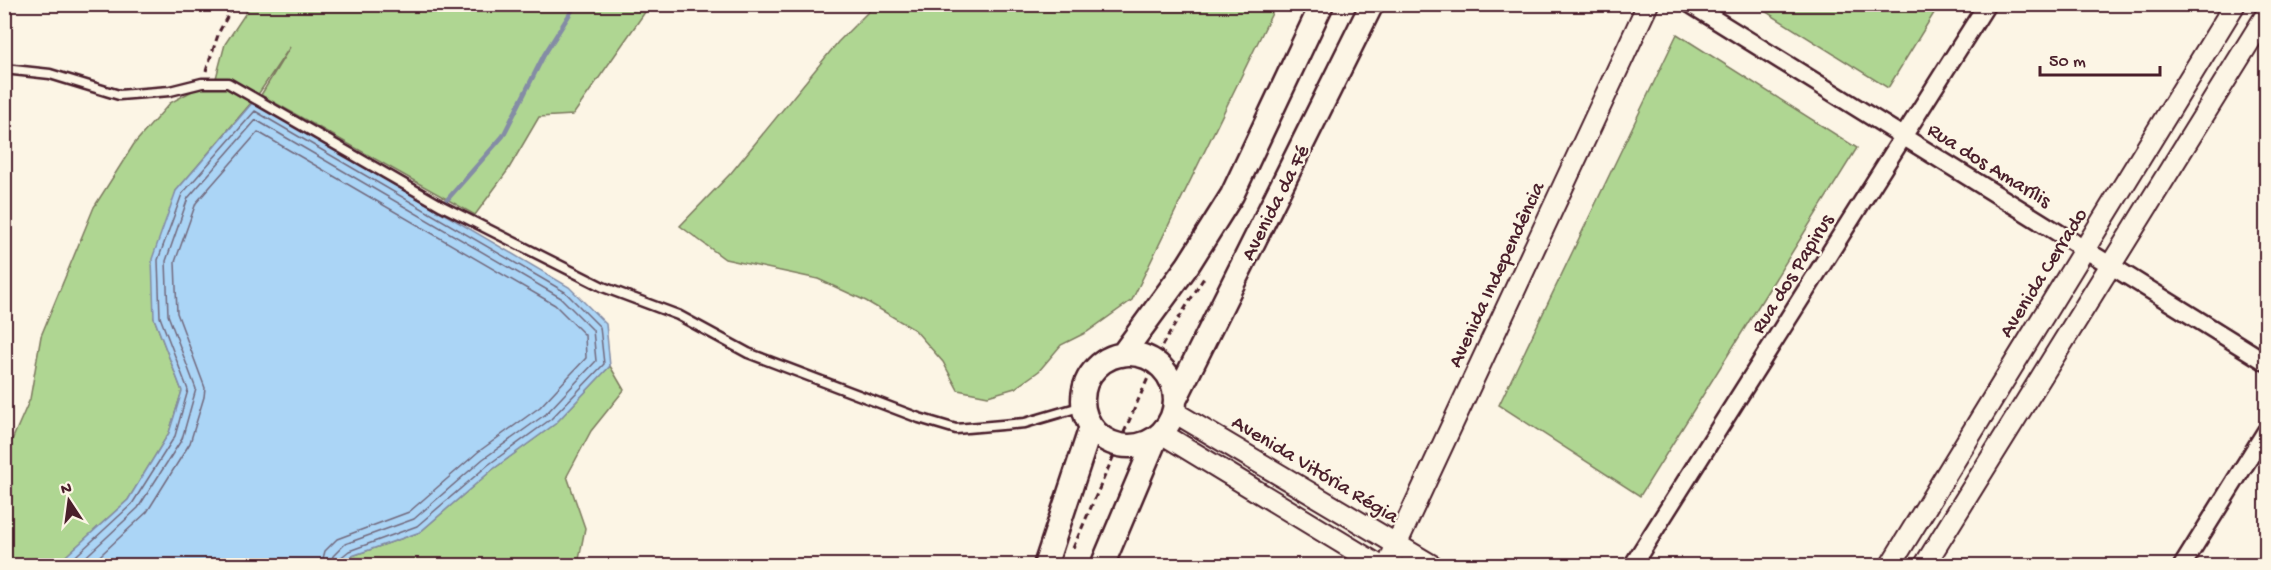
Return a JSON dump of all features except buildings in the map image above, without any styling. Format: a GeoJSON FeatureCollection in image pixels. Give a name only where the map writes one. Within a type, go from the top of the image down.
{"type":"FeatureCollection","features":[{"type":"Feature","properties":{"kind":"main road","name":"Avenida da Fé"},"geometry":{"type":"LineString","coordinates":[[1122,355],[1188,265],[1232,195],[1322,4]]}},
{"type":"Feature","properties":{"kind":"main road","name":"Avenida da Fé"},"geometry":{"type":"LineString","coordinates":[[1159,435],[1169,423],[1174,406],[1372,4]]}},
{"type":"Feature","properties":{"kind":"main road"},"geometry":{"type":"LineString","coordinates":[[1159,435],[1133,446],[1118,445],[1100,436],[1091,427],[1083,406],[1083,392],[1088,378],[1108,359],[1122,355],[1135,355],[1155,362],[1168,375],[1173,387],[1174,406]]}},
{"type":"Feature","properties":{"kind":"main road"},"geometry":{"type":"LineString","coordinates":[[1045,566],[1091,427]]}},
{"type":"Feature","properties":{"kind":"main road"},"geometry":{"type":"LineString","coordinates":[[1102,566],[1159,435]]}},
{"type":"Feature","properties":{"kind":"street","name":"Avenida Independência"},"geometry":{"type":"LineString","coordinates":[[1388,566],[1648,4]]}},
{"type":"Feature","properties":{"kind":"street","name":"Rua dos Amarílis"},"geometry":{"type":"LineString","coordinates":[[1690,4],[2266,362]]}},
{"type":"Feature","properties":{"kind":"street","name":"Rua dos Papirus"},"geometry":{"type":"LineString","coordinates":[[1632,566],[1987,4]]}},
{"type":"Feature","properties":{"kind":"street","name":"Avenida Cerrado"},"geometry":{"type":"LineString","coordinates":[[1890,566],[2235,4]]}},
{"type":"Feature","properties":{"kind":"street"},"geometry":{"type":"LineString","coordinates":[[1924,566],[2266,15]]}},
{"type":"Feature","properties":{"kind":"street","name":"Avenida Vitória Régia"},"geometry":{"type":"LineString","coordinates":[[1174,406],[1433,566]]}},
{"type":"Feature","properties":{"kind":"street"},"geometry":{"type":"LineString","coordinates":[[2182,566],[2266,431]]}},
{"type":"Feature","properties":{"kind":"street"},"geometry":{"type":"LineString","coordinates":[[1159,435],[1380,566]]}},
{"type":"Feature","properties":{"kind":"lane"},"geometry":{"type":"LineString","coordinates":[[4,69],[50,74],[119,95],[170,91],[202,82],[228,83],[442,206],[603,287],[678,315],[748,353],[919,418],[956,429],[1025,423],[1083,406]]}},
{"type":"Feature","properties":{"kind":"path"},"geometry":{"type":"LineString","coordinates":[[202,82],[219,32],[234,4]]}},
{"type":"Feature","properties":{"kind":"path"},"geometry":{"type":"LineString","coordinates":[[1069,556],[1163,344],[1209,268]]}},
{"type":"Feature","properties":{"kind":"green space"},"geometry":{"type":"Polygon","coordinates":[[[876,4],[1276,5],[1132,300],[1087,332],[1061,345],[1039,371],[1015,388],[988,396],[958,390],[943,362],[915,330],[866,301],[818,279],[725,259],[680,226],[731,173],[838,42],[876,4]]]}},
{"type":"Feature","properties":{"kind":"green space"},"geometry":{"type":"Polygon","coordinates":[[[251,5],[650,5],[573,115],[539,117],[508,170],[475,215],[261,95],[290,47],[253,102],[237,93],[251,103],[176,191],[154,318],[182,391],[169,433],[128,500],[56,565],[5,566],[5,456],[30,399],[41,336],[94,207],[134,144],[170,103],[216,78],[225,44],[251,5]]]}},
{"type":"Feature","properties":{"kind":"green space"},"geometry":{"type":"Polygon","coordinates":[[[1755,5],[1939,5],[1888,88],[1755,5]]]}},
{"type":"Feature","properties":{"kind":"green space"},"geometry":{"type":"Polygon","coordinates":[[[1677,34],[1857,148],[1640,496],[1499,405],[1677,34]]]}},
{"type":"Feature","properties":{"kind":"green space"},"geometry":{"type":"Polygon","coordinates":[[[610,366],[624,390],[591,431],[567,476],[585,528],[578,565],[342,566],[352,556],[420,532],[492,470],[555,424],[610,366]]]}},
{"type":"Feature","properties":{"kind":"water"},"geometry":{"type":"Polygon","coordinates":[[[253,102],[569,287],[606,324],[610,366],[555,424],[492,470],[420,532],[352,556],[342,565],[56,565],[128,500],[169,433],[182,391],[154,318],[152,259],[176,191],[253,102]]]}},
{"type":"Feature","properties":{"kind":"waterway"},"geometry":{"type":"LineString","coordinates":[[438,210],[503,136],[544,55],[576,4]]}}]}
